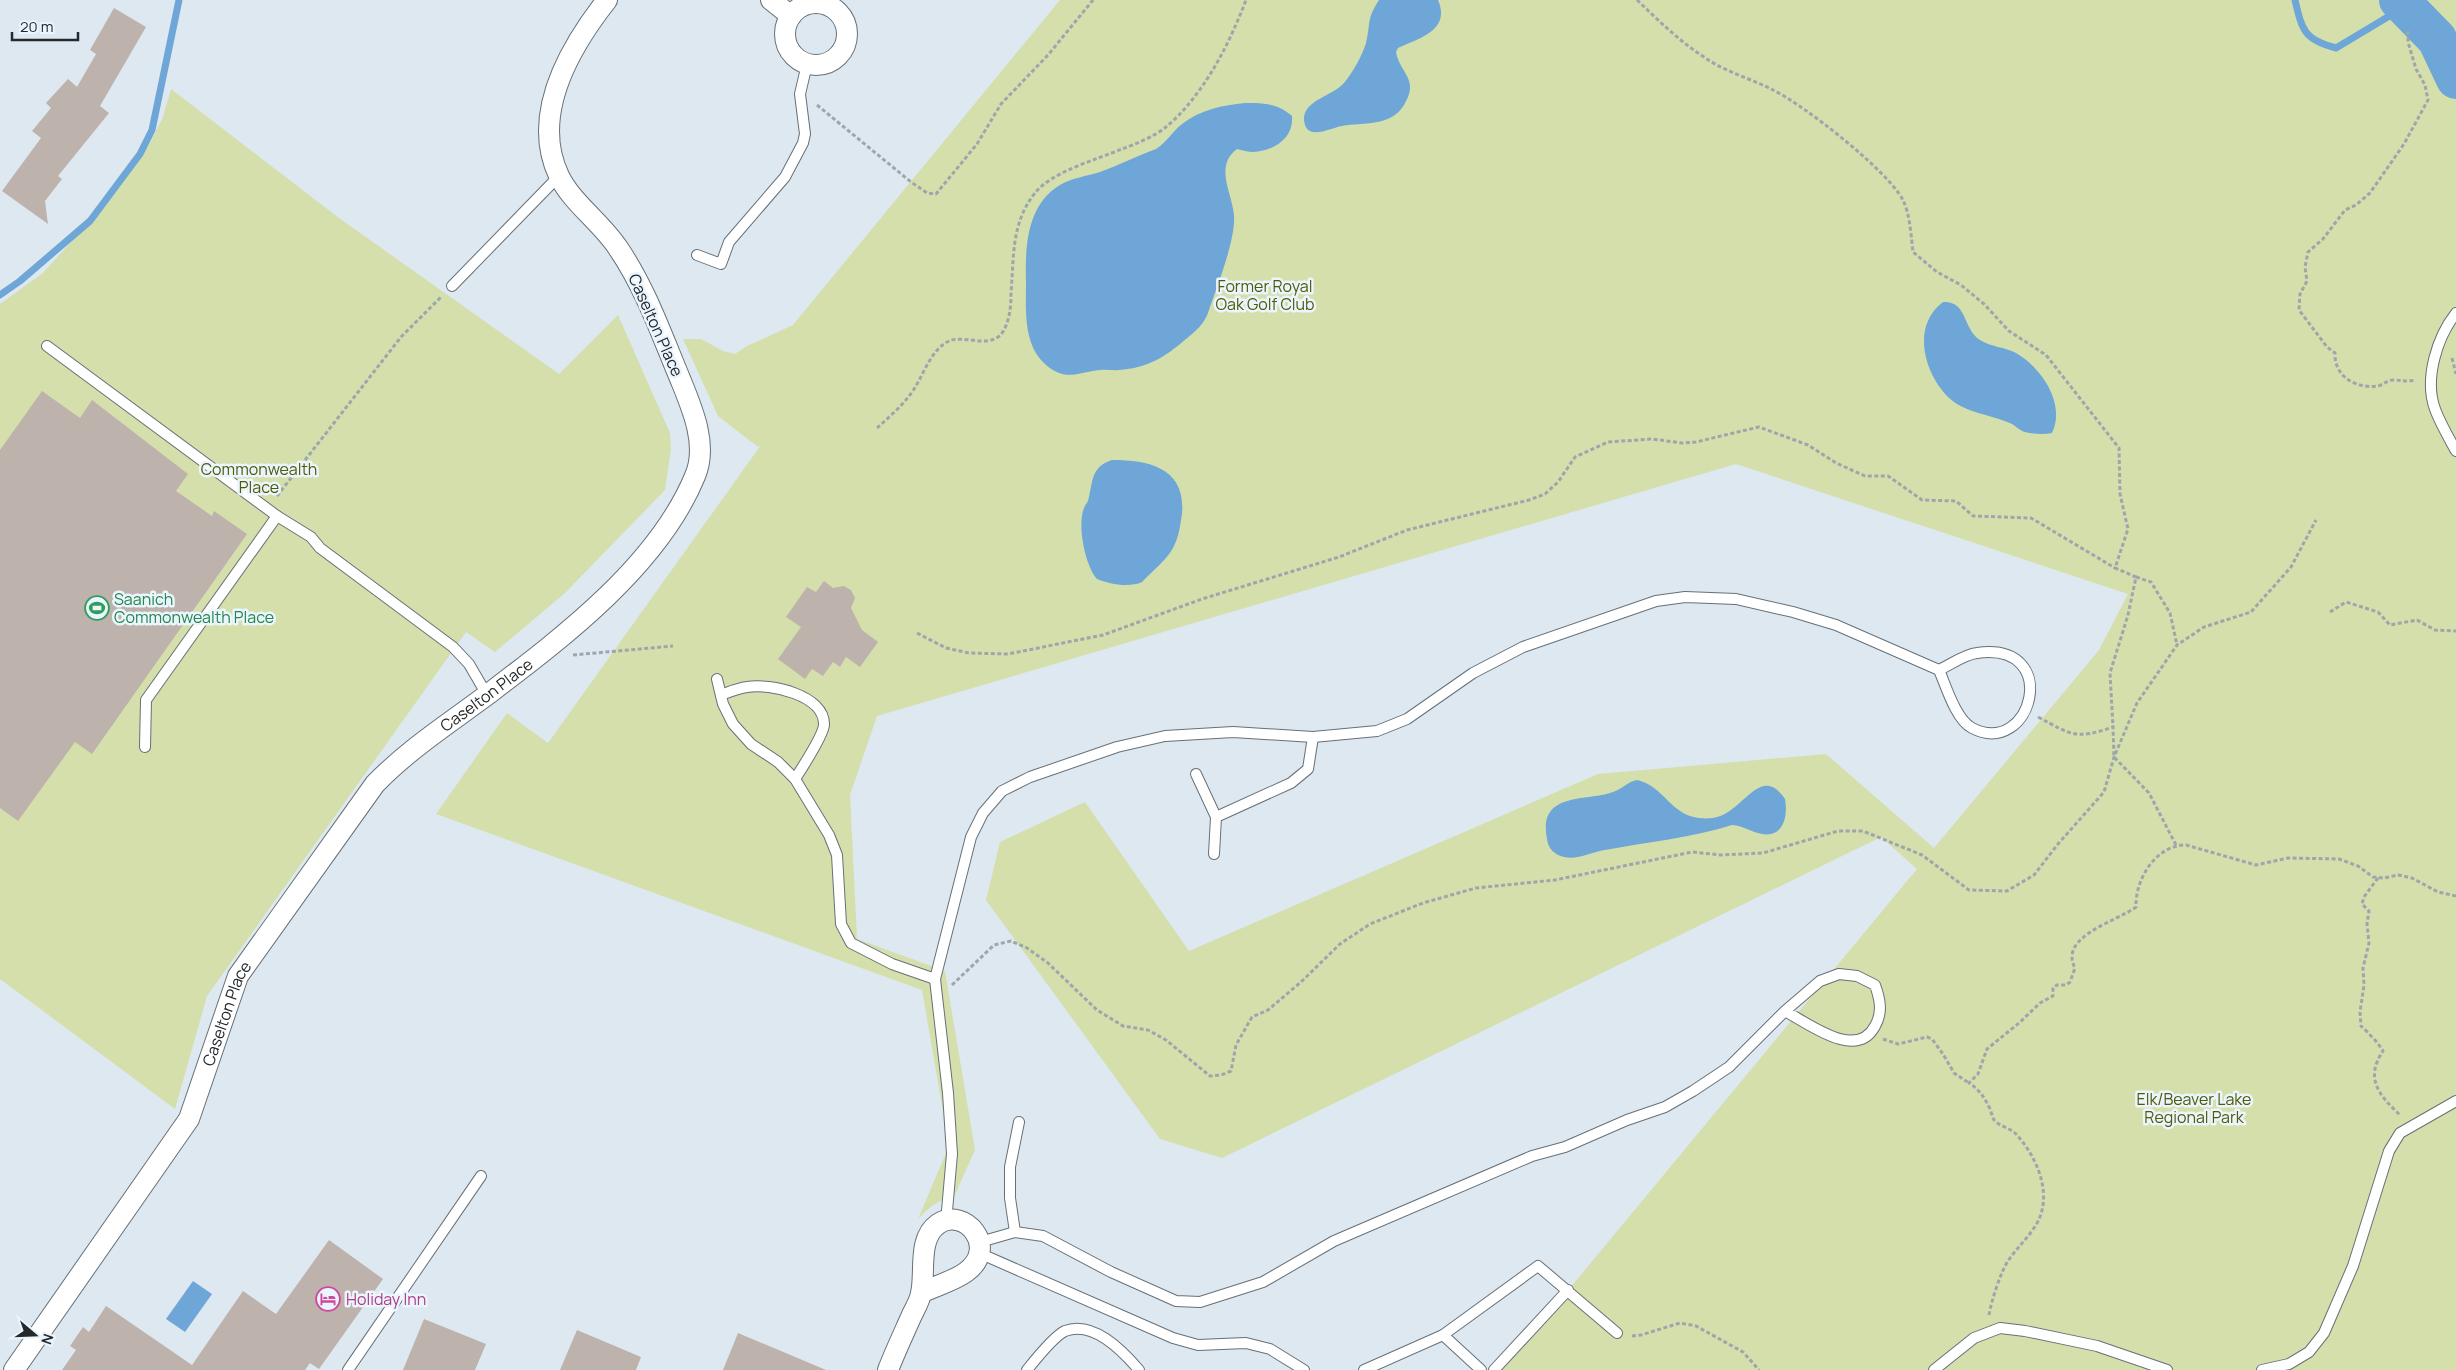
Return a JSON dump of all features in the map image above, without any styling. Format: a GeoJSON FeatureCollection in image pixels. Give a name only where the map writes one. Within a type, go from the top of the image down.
{"type":"FeatureCollection","features":[{"type":"Feature","properties":{"kind":"street","name":"Caselton Place"},"geometry":{"type":"LineString","coordinates":[[14,1370],[189,1120],[238,976],[375,784],[401,757],[487,695],[591,611],[635,567],[679,509],[696,473],[700,435],[685,390],[641,288],[617,246],[559,176],[549,144],[550,109],[566,63],[593,18],[607,0]]}},
{"type":"Feature","properties":{"kind":"street"},"geometry":{"type":"LineString","coordinates":[[771,0],[791,16]]}},
{"type":"Feature","properties":{"kind":"street"},"geometry":{"type":"LineString","coordinates":[[817,3],[832,6],[842,17],[847,31],[845,46],[836,58],[822,64],[807,64],[795,56],[787,44],[785,30],[791,16],[802,6],[817,3]]}},
{"type":"Feature","properties":{"kind":"street"},"geometry":{"type":"LineString","coordinates":[[888,1370],[921,1293],[925,1246],[930,1233],[938,1224],[946,1222],[965,1223],[975,1231],[979,1248],[976,1260],[966,1272],[921,1293]]}},
{"type":"Feature","properties":{"kind":"lane"},"geometry":{"type":"LineString","coordinates":[[697,256],[721,264],[729,242],[737,231],[785,177],[804,143],[805,134],[800,94],[807,64]]}},
{"type":"Feature","properties":{"kind":"lane"},"geometry":{"type":"LineString","coordinates":[[452,286],[559,176]]}},
{"type":"Feature","properties":{"kind":"lane"},"geometry":{"type":"LineString","coordinates":[[2456,313],[2437,346],[2432,376],[2434,407],[2456,451]]}},
{"type":"Feature","properties":{"kind":"lane"},"geometry":{"type":"LineString","coordinates":[[47,346],[277,516],[311,538],[320,548],[453,647],[469,664],[487,695]]}},
{"type":"Feature","properties":{"kind":"lane"},"geometry":{"type":"LineString","coordinates":[[145,747],[146,700],[277,516]]}},
{"type":"Feature","properties":{"kind":"lane"},"geometry":{"type":"LineString","coordinates":[[946,1222],[952,1154],[948,1093],[935,979],[971,837],[983,813],[1002,791],[1030,777],[1117,747],[1165,736],[1233,732],[1313,737],[1377,731],[1407,719],[1473,673],[1523,647],[1656,601],[1685,597],[1736,599],[1793,612],[1836,625],[1939,670],[1956,710],[1972,728],[1992,733],[2011,729],[2026,710],[2031,692],[2029,674],[2015,659],[1999,653],[1976,653],[1939,670]]}},
{"type":"Feature","properties":{"kind":"lane"},"geometry":{"type":"LineString","coordinates":[[717,679],[732,724],[751,744],[778,762],[795,779],[829,835],[837,855],[842,924],[851,943],[892,964],[935,979]]}},
{"type":"Feature","properties":{"kind":"lane"},"geometry":{"type":"LineString","coordinates":[[721,695],[747,687],[764,686],[808,698],[821,710],[824,726],[795,779]]}},
{"type":"Feature","properties":{"kind":"lane"},"geometry":{"type":"LineString","coordinates":[[1216,817],[1291,783],[1308,769],[1313,737]]}},
{"type":"Feature","properties":{"kind":"lane"},"geometry":{"type":"LineString","coordinates":[[1196,774],[1216,817],[1214,854]]}},
{"type":"Feature","properties":{"kind":"lane"},"geometry":{"type":"LineString","coordinates":[[979,1248],[1015,1232],[1043,1236],[1111,1272],[1176,1301],[1200,1302],[1231,1293],[1262,1282],[1334,1241],[1532,1156],[1565,1147],[1627,1120],[1665,1107],[1729,1067],[1786,1011],[1820,981],[1839,974],[1857,976],[1875,985],[1880,1001],[1878,1020],[1871,1034],[1858,1042],[1842,1040],[1786,1011]]}},
{"type":"Feature","properties":{"kind":"lane"},"geometry":{"type":"LineString","coordinates":[[2262,1370],[2289,1364],[2309,1352],[2324,1333],[2337,1308],[2353,1266],[2389,1151],[2400,1133],[2456,1101]]}},
{"type":"Feature","properties":{"kind":"lane"},"geometry":{"type":"LineString","coordinates":[[1015,1232],[1010,1198],[1010,1168],[1019,1122]]}},
{"type":"Feature","properties":{"kind":"lane"},"geometry":{"type":"LineString","coordinates":[[348,1370],[481,1176]]}},
{"type":"Feature","properties":{"kind":"lane"},"geometry":{"type":"LineString","coordinates":[[979,1248],[1173,1338],[1198,1345],[1246,1343],[1270,1349],[1304,1370]]}},
{"type":"Feature","properties":{"kind":"lane"},"geometry":{"type":"LineString","coordinates":[[1364,1370],[1443,1335],[1538,1266],[1617,1333]]}},
{"type":"Feature","properties":{"kind":"lane"},"geometry":{"type":"LineString","coordinates":[[1494,1370],[1568,1290]]}},
{"type":"Feature","properties":{"kind":"lane"},"geometry":{"type":"LineString","coordinates":[[1934,1370],[1974,1338],[2000,1328],[2097,1346],[2167,1370]]}},
{"type":"Feature","properties":{"kind":"lane"},"geometry":{"type":"LineString","coordinates":[[1028,1370],[1064,1332],[1080,1330],[1100,1336],[1120,1348],[1139,1370]]}},
{"type":"Feature","properties":{"kind":"lane"},"geometry":{"type":"LineString","coordinates":[[1443,1335],[1481,1370]]}},
{"type":"Feature","properties":{"kind":"path"},"geometry":{"type":"LineString","coordinates":[[800,94],[809,99],[916,186],[927,193],[936,194],[977,144],[1001,104],[1048,55],[1093,0]]}},
{"type":"Feature","properties":{"kind":"path"},"geometry":{"type":"LineString","coordinates":[[877,428],[910,396],[937,352],[947,342],[960,339],[987,342],[1003,332],[1010,314],[1014,236],[1021,214],[1036,191],[1060,176],[1125,148],[1165,128],[1192,99],[1214,66],[1246,0]]}},
{"type":"Feature","properties":{"kind":"path"},"geometry":{"type":"LineString","coordinates":[[1637,0],[1668,29],[1704,57],[1740,77],[1757,82],[1788,98],[1837,134],[1889,181],[1904,201],[1912,252],[1937,272],[1961,285],[1984,304],[2009,331],[2046,355],[2062,374],[2119,448],[2120,494],[2128,529],[2115,568]]}},
{"type":"Feature","properties":{"kind":"path"},"geometry":{"type":"LineString","coordinates":[[2408,31],[2408,42],[2416,69],[2425,85],[2428,100],[2404,144],[2370,193],[2356,205],[2345,210],[2323,238],[2308,252],[2304,267],[2307,281],[2300,294],[2299,310],[2327,347],[2335,353],[2334,362],[2339,374],[2348,381],[2379,386],[2391,380],[2405,382],[2432,376]]}},
{"type":"Feature","properties":{"kind":"path"},"geometry":{"type":"LineString","coordinates":[[267,508],[401,337],[452,286]]}},
{"type":"Feature","properties":{"kind":"path"},"geometry":{"type":"LineString","coordinates":[[917,633],[946,648],[969,653],[1008,654],[1103,635],[1202,599],[1339,557],[1407,530],[1530,500],[1545,494],[1558,482],[1575,456],[1608,442],[1652,439],[1682,443],[1696,442],[1759,427],[1808,445],[1836,463],[1865,476],[1888,476],[1922,500],[1956,501],[1973,516],[2031,518],[2115,568],[2152,582],[2170,614],[2176,646]]}},
{"type":"Feature","properties":{"kind":"path"},"geometry":{"type":"LineString","coordinates":[[951,986],[994,945],[1011,941],[1027,948],[1048,963],[1097,1010],[1123,1026],[1148,1030],[1166,1040],[1210,1076],[1221,1075],[1231,1071],[1236,1045],[1252,1017],[1268,1010],[1301,982],[1340,944],[1362,929],[1423,903],[1476,888],[1555,880],[1692,852],[1763,854],[1838,831],[1863,831],[1922,855],[1969,890],[2008,891],[2034,875],[2058,844],[2104,792],[2114,757],[2137,703],[2176,646],[2204,627],[2251,612],[2291,567],[2316,520]]}},
{"type":"Feature","properties":{"kind":"path"},"geometry":{"type":"LineString","coordinates":[[2136,577],[2128,615],[2110,673],[2114,757],[2149,793],[2176,845]]}},
{"type":"Feature","properties":{"kind":"path"},"geometry":{"type":"LineString","coordinates":[[2330,612],[2346,602],[2378,612],[2390,625],[2417,620],[2435,630],[2456,631]]}},
{"type":"Feature","properties":{"kind":"path"},"geometry":{"type":"LineString","coordinates":[[567,659],[572,655],[585,653],[637,651],[673,646]]}},
{"type":"Feature","properties":{"kind":"path"},"geometry":{"type":"LineString","coordinates":[[2026,710],[2074,736],[2091,735],[2112,727]]}},
{"type":"Feature","properties":{"kind":"path"},"geometry":{"type":"LineString","coordinates":[[1968,1083],[1978,1074],[1987,1049],[2040,1003],[2053,996],[2053,988],[2070,982],[2075,968],[2071,960],[2080,940],[2110,919],[2128,913],[2136,907],[2139,882],[2146,869],[2165,851],[2176,845],[2186,845],[2256,866],[2288,858],[2339,859],[2358,866],[2373,877],[2398,875],[2412,878],[2438,892],[2456,896]]}},
{"type":"Feature","properties":{"kind":"path"},"geometry":{"type":"LineString","coordinates":[[2378,878],[2364,897],[2362,904],[2369,911],[2367,924],[2369,943],[2363,968],[2364,986],[2360,1012],[2361,1026],[2368,1032],[2372,1040],[2380,1044],[2384,1052],[2374,1069],[2376,1084],[2381,1098],[2412,1125]]}},
{"type":"Feature","properties":{"kind":"path"},"geometry":{"type":"LineString","coordinates":[[1871,1034],[1898,1044],[1927,1037],[1944,1054],[1954,1073],[1984,1097],[1998,1124],[2014,1132],[2027,1147],[2040,1172],[2043,1188],[2041,1213],[2034,1228],[2021,1242],[2002,1272],[1989,1310],[1988,1333]]}},
{"type":"Feature","properties":{"kind":"path"},"geometry":{"type":"LineString","coordinates":[[1617,1333],[1634,1336],[1680,1323],[1696,1326],[1743,1352],[1758,1370]]}},
{"type":"Feature","properties":{"kind":"green space","name":"Former Royal Oak Golf Club"},"geometry":{"type":"Polygon","coordinates":[[[1060,0],[2456,0],[2456,1370],[1502,1370],[1917,869],[1881,837],[1222,1158],[1160,1139],[986,900],[1000,842],[1085,802],[1189,951],[1598,774],[1826,754],[1934,848],[2099,650],[2128,594],[1736,464],[877,716],[850,795],[857,939],[945,971],[975,1150],[954,1197],[934,1205],[918,1219],[949,1146],[922,990],[436,814],[507,713],[548,743],[761,445],[758,447],[718,416],[683,339],[701,339],[723,351],[735,354],[747,346],[793,325],[1060,0]]]}},
{"type":"Feature","properties":{"kind":"green space","name":"Commonwealth Place"},"geometry":{"type":"Polygon","coordinates":[[[171,89],[339,218],[559,374],[618,315],[670,433],[671,448],[665,490],[565,593],[495,652],[466,632],[207,996],[175,1109],[0,979],[0,304],[43,273],[104,205],[149,145],[163,117],[171,89]]]}},
{"type":"Feature","properties":{"kind":"water"},"geometry":{"type":"Polygon","coordinates":[[[1379,0],[1438,0],[1441,10],[1437,26],[1431,32],[1398,48],[1396,52],[1410,83],[1410,89],[1404,105],[1392,117],[1384,120],[1342,126],[1319,132],[1309,130],[1304,120],[1305,113],[1313,103],[1339,88],[1351,74],[1364,48],[1370,17],[1379,0]]]}},
{"type":"Feature","properties":{"kind":"water"},"geometry":{"type":"Polygon","coordinates":[[[1245,103],[1264,104],[1281,108],[1292,116],[1292,124],[1286,137],[1275,146],[1253,152],[1237,149],[1230,156],[1225,172],[1234,215],[1232,237],[1225,264],[1208,313],[1202,324],[1193,334],[1171,351],[1139,367],[1100,370],[1072,375],[1065,375],[1052,369],[1037,355],[1032,346],[1026,314],[1027,242],[1034,216],[1040,204],[1060,185],[1100,172],[1156,149],[1182,124],[1196,115],[1228,105],[1245,103]]]}},
{"type":"Feature","properties":{"kind":"water"},"geometry":{"type":"Polygon","coordinates":[[[1943,302],[1951,303],[1961,310],[1970,329],[1980,340],[2016,353],[2043,377],[2054,399],[2056,410],[2056,422],[2052,433],[2039,434],[2021,431],[2012,424],[1963,407],[1948,397],[1933,375],[1927,363],[1924,350],[1924,336],[1927,324],[1933,312],[1943,302]]]}},
{"type":"Feature","properties":{"kind":"water"},"geometry":{"type":"Polygon","coordinates":[[[1112,460],[1140,462],[1163,470],[1172,477],[1182,499],[1180,527],[1173,548],[1159,566],[1142,582],[1137,584],[1119,585],[1097,579],[1089,564],[1083,545],[1082,515],[1088,501],[1094,476],[1100,467],[1112,460]]]}},
{"type":"Feature","properties":{"kind":"water"},"geometry":{"type":"Polygon","coordinates":[[[1637,780],[1656,790],[1679,810],[1699,818],[1713,818],[1724,815],[1751,793],[1767,786],[1776,789],[1785,799],[1785,818],[1780,829],[1769,834],[1762,834],[1732,825],[1701,833],[1605,850],[1579,857],[1569,858],[1561,856],[1550,849],[1546,824],[1550,813],[1557,806],[1566,801],[1613,792],[1637,780]]]}},
{"type":"Feature","properties":{"kind":"water"},"geometry":{"type":"Polygon","coordinates":[[[193,1281],[212,1294],[185,1332],[166,1319],[193,1281]]]}},
{"type":"Feature","properties":{"kind":"building"},"geometry":{"type":"Polygon","coordinates":[[[114,8],[146,27],[100,106],[109,113],[58,176],[62,179],[45,201],[48,224],[2,191],[41,138],[32,131],[51,108],[46,103],[68,79],[77,87],[96,54],[90,50],[114,8]]]}},
{"type":"Feature","properties":{"kind":"building","name":"Saanich Commonwealth Place"},"geometry":{"type":"Polygon","coordinates":[[[42,391],[80,418],[92,400],[188,474],[176,491],[212,516],[214,511],[247,534],[92,754],[75,742],[18,821],[0,808],[0,450],[42,391]]]}},
{"type":"Feature","properties":{"kind":"building"},"geometry":{"type":"Polygon","coordinates":[[[824,581],[833,588],[844,586],[851,590],[855,598],[851,608],[862,630],[878,642],[860,667],[846,657],[840,667],[833,662],[823,676],[812,669],[805,679],[778,659],[801,627],[786,617],[807,587],[816,592],[824,581]]]}},
{"type":"Feature","properties":{"kind":"building","name":"Holiday Inn"},"geometry":{"type":"Polygon","coordinates":[[[329,1240],[383,1279],[319,1369],[310,1363],[305,1370],[62,1370],[76,1350],[70,1346],[83,1327],[89,1332],[106,1306],[192,1365],[243,1291],[276,1314],[329,1240]]]}},
{"type":"Feature","properties":{"kind":"building"},"geometry":{"type":"Polygon","coordinates":[[[424,1319],[486,1344],[475,1370],[403,1370],[424,1319]]]}},
{"type":"Feature","properties":{"kind":"building"},"geometry":{"type":"Polygon","coordinates":[[[577,1330],[641,1357],[636,1370],[560,1370],[577,1330]]]}},
{"type":"Feature","properties":{"kind":"building"},"geometry":{"type":"Polygon","coordinates":[[[738,1333],[826,1370],[723,1370],[738,1333]]]}},
{"type":"Feature","properties":{"kind":"waterway"},"geometry":{"type":"LineString","coordinates":[[0,295],[20,281],[90,221],[140,154],[152,130],[179,0]]}},
{"type":"Feature","properties":{"kind":"waterway"},"geometry":{"type":"LineString","coordinates":[[2295,0],[2306,32],[2317,41],[2336,48],[2406,6]]}},
{"type":"Feature","properties":{"kind":"waterway"},"geometry":{"type":"LineString","coordinates":[[2399,0],[2437,39],[2456,79]]}},
{"type":"Feature","properties":{"kind":"place","name":"Saanich Commonwealth Place"},"geometry":{"type":"Point","coordinates":[97,608]}},
{"type":"Feature","properties":{"kind":"place","name":"Holiday Inn"},"geometry":{"type":"Point","coordinates":[328,1299]}},
{"type":"Feature","properties":{"kind":"park label","name":"Elk/Beaver Lake Regional Park"},"geometry":{"type":"Point","coordinates":[2194,1108]}}]}
